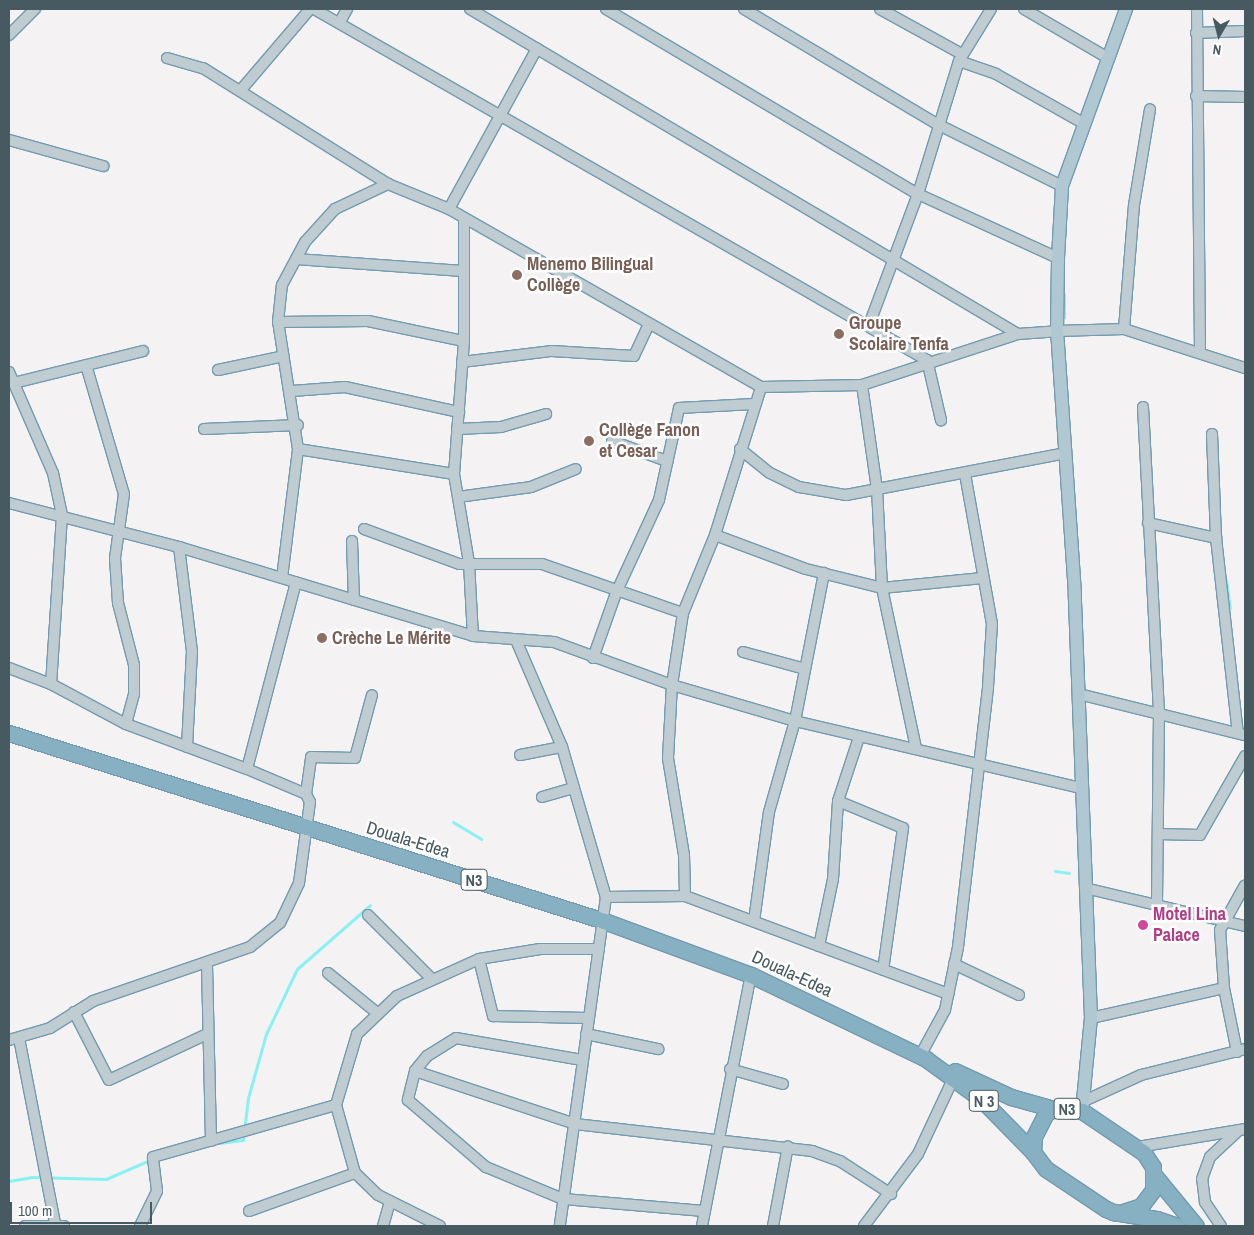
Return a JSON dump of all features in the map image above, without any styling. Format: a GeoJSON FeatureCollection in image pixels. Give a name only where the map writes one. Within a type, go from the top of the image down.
{"type":"FeatureCollection","features":[{"type":"Feature","properties":{"kind":"highway","name":"Douala-Edea"},"geometry":{"type":"LineString","coordinates":[[9,733],[604,921],[752,975],[923,1058]]}},
{"type":"Feature","properties":{"kind":"highway","name":"N 3"},"geometry":{"type":"LineString","coordinates":[[923,1058],[1003,1118],[1033,1152]]}},
{"type":"Feature","properties":{"kind":"highway","name":"N 3"},"geometry":{"type":"LineString","coordinates":[[923,1058],[1011,1097],[1054,1108]]}},
{"type":"Feature","properties":{"kind":"highway","name":"N3"},"geometry":{"type":"LineString","coordinates":[[1033,1152],[1039,1124],[1054,1108],[1083,1106],[1138,1147],[1154,1175],[1196,1225]]}},
{"type":"Feature","properties":{"kind":"highway"},"geometry":{"type":"LineString","coordinates":[[1033,1152],[1046,1169],[1106,1209],[1176,1226]]}},
{"type":"Feature","properties":{"kind":"highway"},"geometry":{"type":"LineString","coordinates":[[1120,1213],[1141,1206],[1153,1190],[1154,1175]]}},
{"type":"Feature","properties":{"kind":"main road"},"geometry":{"type":"LineString","coordinates":[[1083,1106],[1091,1018],[1080,788],[1079,694],[1066,453],[1057,331],[1058,258],[1062,186],[1083,123],[1126,9]]}},
{"type":"Feature","properties":{"kind":"street"},"geometry":{"type":"LineString","coordinates":[[9,35],[34,9]]}},
{"type":"Feature","properties":{"kind":"street"},"geometry":{"type":"LineString","coordinates":[[240,92],[312,9],[341,20],[927,360],[941,420]]}},
{"type":"Feature","properties":{"kind":"street"},"geometry":{"type":"LineString","coordinates":[[341,20],[347,9]]}},
{"type":"Feature","properties":{"kind":"street"},"geometry":{"type":"LineString","coordinates":[[470,9],[790,202],[892,256],[1018,334]]}},
{"type":"Feature","properties":{"kind":"street"},"geometry":{"type":"LineString","coordinates":[[606,9],[918,194],[1058,258]]}},
{"type":"Feature","properties":{"kind":"street"},"geometry":{"type":"LineString","coordinates":[[744,9],[937,124],[1062,186]]}},
{"type":"Feature","properties":{"kind":"street"},"geometry":{"type":"LineString","coordinates":[[880,9],[960,58],[996,74],[1083,123]]}},
{"type":"Feature","properties":{"kind":"street"},"geometry":{"type":"LineString","coordinates":[[869,325],[892,256],[918,194],[937,124],[960,58],[991,9]]}},
{"type":"Feature","properties":{"kind":"street"},"geometry":{"type":"LineString","coordinates":[[1024,9],[1108,58]]}},
{"type":"Feature","properties":{"kind":"street"},"geometry":{"type":"LineString","coordinates":[[1197,9],[1196,96],[1200,351]]}},
{"type":"Feature","properties":{"kind":"street"},"geometry":{"type":"LineString","coordinates":[[1196,33],[1245,31]]}},
{"type":"Feature","properties":{"kind":"street"},"geometry":{"type":"LineString","coordinates":[[449,209],[537,48]]}},
{"type":"Feature","properties":{"kind":"street"},"geometry":{"type":"LineString","coordinates":[[167,58],[203,68],[388,184],[449,209],[649,324],[712,355],[761,386],[862,385],[927,360],[1018,334],[1057,331],[1124,329],[1200,351],[1245,368]]}},
{"type":"Feature","properties":{"kind":"street"},"geometry":{"type":"LineString","coordinates":[[1196,96],[1245,97]]}},
{"type":"Feature","properties":{"kind":"street"},"geometry":{"type":"LineString","coordinates":[[1124,329],[1134,205],[1150,110]]}},
{"type":"Feature","properties":{"kind":"street"},"geometry":{"type":"LineString","coordinates":[[9,140],[103,166]]}},
{"type":"Feature","properties":{"kind":"street"},"geometry":{"type":"LineString","coordinates":[[282,578],[298,450],[298,425],[278,322],[282,285],[296,259],[335,209],[388,184]]}},
{"type":"Feature","properties":{"kind":"street"},"geometry":{"type":"LineString","coordinates":[[464,219],[464,341],[454,474],[469,563],[473,636]]}},
{"type":"Feature","properties":{"kind":"street"},"geometry":{"type":"LineString","coordinates":[[296,259],[463,270]]}},
{"type":"Feature","properties":{"kind":"street"},"geometry":{"type":"LineString","coordinates":[[278,322],[368,321],[464,341]]}},
{"type":"Feature","properties":{"kind":"street"},"geometry":{"type":"LineString","coordinates":[[462,362],[552,351],[634,356],[649,324]]}},
{"type":"Feature","properties":{"kind":"street"},"geometry":{"type":"LineString","coordinates":[[14,383],[143,351]]}},
{"type":"Feature","properties":{"kind":"street"},"geometry":{"type":"LineString","coordinates":[[218,370],[284,356]]}},
{"type":"Feature","properties":{"kind":"street"},"geometry":{"type":"LineString","coordinates":[[86,365],[123,484],[117,531],[118,603],[134,665],[134,694],[126,724]]}},
{"type":"Feature","properties":{"kind":"street"},"geometry":{"type":"LineString","coordinates":[[9,372],[53,473],[62,515],[50,684]]}},
{"type":"Feature","properties":{"kind":"street"},"geometry":{"type":"LineString","coordinates":[[862,385],[877,489],[882,588],[916,748]]}},
{"type":"Feature","properties":{"kind":"street"},"geometry":{"type":"LineString","coordinates":[[685,896],[684,854],[668,758],[672,685],[683,613],[715,535],[753,404],[761,386]]}},
{"type":"Feature","properties":{"kind":"street"},"geometry":{"type":"LineString","coordinates":[[292,391],[345,387],[459,412]]}},
{"type":"Feature","properties":{"kind":"street"},"geometry":{"type":"LineString","coordinates":[[593,658],[616,593],[654,513],[679,408],[753,404]]}},
{"type":"Feature","properties":{"kind":"street"},"geometry":{"type":"LineString","coordinates":[[1143,407],[1159,712],[1157,902]]}},
{"type":"Feature","properties":{"kind":"street"},"geometry":{"type":"LineString","coordinates":[[458,430],[501,426],[546,414]]}},
{"type":"Feature","properties":{"kind":"street"},"geometry":{"type":"LineString","coordinates":[[204,428],[298,425]]}},
{"type":"Feature","properties":{"kind":"street"},"geometry":{"type":"LineString","coordinates":[[1079,694],[1159,712],[1242,734],[1216,538],[1212,434]]}},
{"type":"Feature","properties":{"kind":"street"},"geometry":{"type":"LineString","coordinates":[[612,440],[667,461]]}},
{"type":"Feature","properties":{"kind":"street"},"geometry":{"type":"LineString","coordinates":[[740,449],[770,473],[806,490],[846,495],[965,474],[1066,453]]}},
{"type":"Feature","properties":{"kind":"street"},"geometry":{"type":"LineString","coordinates":[[298,450],[454,474]]}},
{"type":"Feature","properties":{"kind":"street"},"geometry":{"type":"LineString","coordinates":[[458,497],[531,487],[576,469]]}},
{"type":"Feature","properties":{"kind":"street"},"geometry":{"type":"LineString","coordinates":[[923,1058],[940,1023],[954,964],[978,766],[992,624],[965,474]]}},
{"type":"Feature","properties":{"kind":"street"},"geometry":{"type":"LineString","coordinates":[[9,503],[62,515],[179,547],[473,636],[554,642],[593,658],[672,685],[795,721],[859,737],[916,748],[978,766],[1080,788]]}},
{"type":"Feature","properties":{"kind":"street"},"geometry":{"type":"LineString","coordinates":[[1148,523],[1216,538]]}},
{"type":"Feature","properties":{"kind":"street"},"geometry":{"type":"LineString","coordinates":[[364,529],[459,564],[542,564],[616,593],[683,613]]}},
{"type":"Feature","properties":{"kind":"street"},"geometry":{"type":"LineString","coordinates":[[715,535],[824,573],[882,588],[983,578]]}},
{"type":"Feature","properties":{"kind":"street"},"geometry":{"type":"LineString","coordinates":[[352,540],[354,600]]}},
{"type":"Feature","properties":{"kind":"street"},"geometry":{"type":"LineString","coordinates":[[179,547],[192,651],[187,747]]}},
{"type":"Feature","properties":{"kind":"street"},"geometry":{"type":"LineString","coordinates":[[754,921],[768,812],[795,721],[824,573]]}},
{"type":"Feature","properties":{"kind":"street"},"geometry":{"type":"LineString","coordinates":[[247,770],[296,582]]}},
{"type":"Feature","properties":{"kind":"street"},"geometry":{"type":"LineString","coordinates":[[516,640],[562,747],[606,898],[560,1226]]}},
{"type":"Feature","properties":{"kind":"street"},"geometry":{"type":"LineString","coordinates":[[744,652],[805,669]]}},
{"type":"Feature","properties":{"kind":"street"},"geometry":{"type":"LineString","coordinates":[[9,668],[50,684],[126,724],[306,794]]}},
{"type":"Feature","properties":{"kind":"street"},"geometry":{"type":"LineString","coordinates":[[25,1226],[59,1225],[46,1180],[14,1039],[50,1028],[93,1001],[207,964],[250,947],[280,923],[299,883],[309,828],[306,794],[310,757],[355,758],[372,695]]}},
{"type":"Feature","properties":{"kind":"street"},"geometry":{"type":"LineString","coordinates":[[820,946],[833,879],[838,801],[859,737]]}},
{"type":"Feature","properties":{"kind":"street"},"geometry":{"type":"LineString","coordinates":[[520,754],[562,747]]}},
{"type":"Feature","properties":{"kind":"street"},"geometry":{"type":"LineString","coordinates":[[1158,834],[1200,835],[1245,756]]}},
{"type":"Feature","properties":{"kind":"street"},"geometry":{"type":"LineString","coordinates":[[542,797],[574,788]]}},
{"type":"Feature","properties":{"kind":"street"},"geometry":{"type":"LineString","coordinates":[[838,801],[903,828],[883,970]]}},
{"type":"Feature","properties":{"kind":"street"},"geometry":{"type":"LineString","coordinates":[[1083,1106],[1141,1074],[1241,1050],[1224,988],[1220,940],[1224,920],[1245,886]]}},
{"type":"Feature","properties":{"kind":"street"},"geometry":{"type":"LineString","coordinates":[[1085,888],[1157,902],[1245,926]]}},
{"type":"Feature","properties":{"kind":"street"},"geometry":{"type":"LineString","coordinates":[[606,898],[685,896],[948,994]]}},
{"type":"Feature","properties":{"kind":"street"},"geometry":{"type":"LineString","coordinates":[[368,915],[431,978]]}},
{"type":"Feature","properties":{"kind":"street"},"geometry":{"type":"LineString","coordinates":[[440,1226],[390,1202],[355,1173],[336,1106],[357,1034],[376,1012],[431,978],[479,959],[540,949],[599,949]]}},
{"type":"Feature","properties":{"kind":"street"},"geometry":{"type":"LineString","coordinates":[[479,959],[493,1016],[588,1018]]}},
{"type":"Feature","properties":{"kind":"street"},"geometry":{"type":"LineString","coordinates":[[207,964],[205,1035],[211,1141]]}},
{"type":"Feature","properties":{"kind":"street"},"geometry":{"type":"LineString","coordinates":[[954,964],[1019,995]]}},
{"type":"Feature","properties":{"kind":"street"},"geometry":{"type":"LineString","coordinates":[[328,973],[376,1012]]}},
{"type":"Feature","properties":{"kind":"street"},"geometry":{"type":"LineString","coordinates":[[702,1226],[730,1069],[752,975]]}},
{"type":"Feature","properties":{"kind":"street"},"geometry":{"type":"LineString","coordinates":[[1091,1018],[1224,988]]}},
{"type":"Feature","properties":{"kind":"street"},"geometry":{"type":"LineString","coordinates":[[74,1012],[109,1080],[205,1035]]}},
{"type":"Feature","properties":{"kind":"street"},"geometry":{"type":"LineString","coordinates":[[586,1034],[658,1049]]}},
{"type":"Feature","properties":{"kind":"street"},"geometry":{"type":"LineString","coordinates":[[582,1060],[456,1038],[427,1056],[415,1071],[408,1091],[411,1106],[486,1167],[563,1199],[704,1211]]}},
{"type":"Feature","properties":{"kind":"street"},"geometry":{"type":"LineString","coordinates":[[730,1069],[783,1084]]}},
{"type":"Feature","properties":{"kind":"street"},"geometry":{"type":"LineString","coordinates":[[415,1071],[575,1124],[788,1146],[840,1161],[891,1194]]}},
{"type":"Feature","properties":{"kind":"street"},"geometry":{"type":"LineString","coordinates":[[864,1226],[891,1194],[918,1154],[953,1079]]}},
{"type":"Feature","properties":{"kind":"street"},"geometry":{"type":"LineString","coordinates":[[140,1226],[156,1191],[153,1157],[336,1106]]}},
{"type":"Feature","properties":{"kind":"street"},"geometry":{"type":"LineString","coordinates":[[1138,1147],[1241,1131]]}},
{"type":"Feature","properties":{"kind":"street"},"geometry":{"type":"LineString","coordinates":[[1221,1226],[1205,1202],[1202,1179],[1210,1157],[1241,1131]]}},
{"type":"Feature","properties":{"kind":"street"},"geometry":{"type":"LineString","coordinates":[[773,1226],[788,1146]]}},
{"type":"Feature","properties":{"kind":"street"},"geometry":{"type":"LineString","coordinates":[[249,1211],[355,1173]]}},
{"type":"Feature","properties":{"kind":"street"},"geometry":{"type":"LineString","coordinates":[[383,1226],[390,1202]]}},
{"type":"Feature","properties":{"kind":"waterway"},"geometry":{"type":"LineString","coordinates":[[842,143],[848,147]]}},
{"type":"Feature","properties":{"kind":"waterway"},"geometry":{"type":"LineString","coordinates":[[1064,294],[1064,317]]}},
{"type":"Feature","properties":{"kind":"waterway"},"geometry":{"type":"LineString","coordinates":[[1226,580],[1230,608]]}},
{"type":"Feature","properties":{"kind":"waterway"},"geometry":{"type":"LineString","coordinates":[[453,822],[481,839]]}},
{"type":"Feature","properties":{"kind":"waterway"},"geometry":{"type":"LineString","coordinates":[[1055,871],[1069,873]]}},
{"type":"Feature","properties":{"kind":"waterway"},"geometry":{"type":"LineString","coordinates":[[219,1143],[243,1140],[248,1098],[266,1034],[297,969],[370,905]]}},
{"type":"Feature","properties":{"kind":"waterway"},"geometry":{"type":"LineString","coordinates":[[9,1181],[31,1177],[106,1179],[150,1160]]}},
{"type":"Feature","properties":{"kind":"place","name":"Menemo Bilingual Collège"},"geometry":{"type":"Point","coordinates":[517,275]}},
{"type":"Feature","properties":{"kind":"place","name":"Groupe Scolaire Tenfa"},"geometry":{"type":"Point","coordinates":[839,334]}},
{"type":"Feature","properties":{"kind":"place","name":"Collège Fanon et Cesar"},"geometry":{"type":"Point","coordinates":[589,441]}},
{"type":"Feature","properties":{"kind":"place","name":"Crèche Le Mérite"},"geometry":{"type":"Point","coordinates":[322,638]}},
{"type":"Feature","properties":{"kind":"place","name":"Motel Lina Palace"},"geometry":{"type":"Point","coordinates":[1143,925]}}]}
